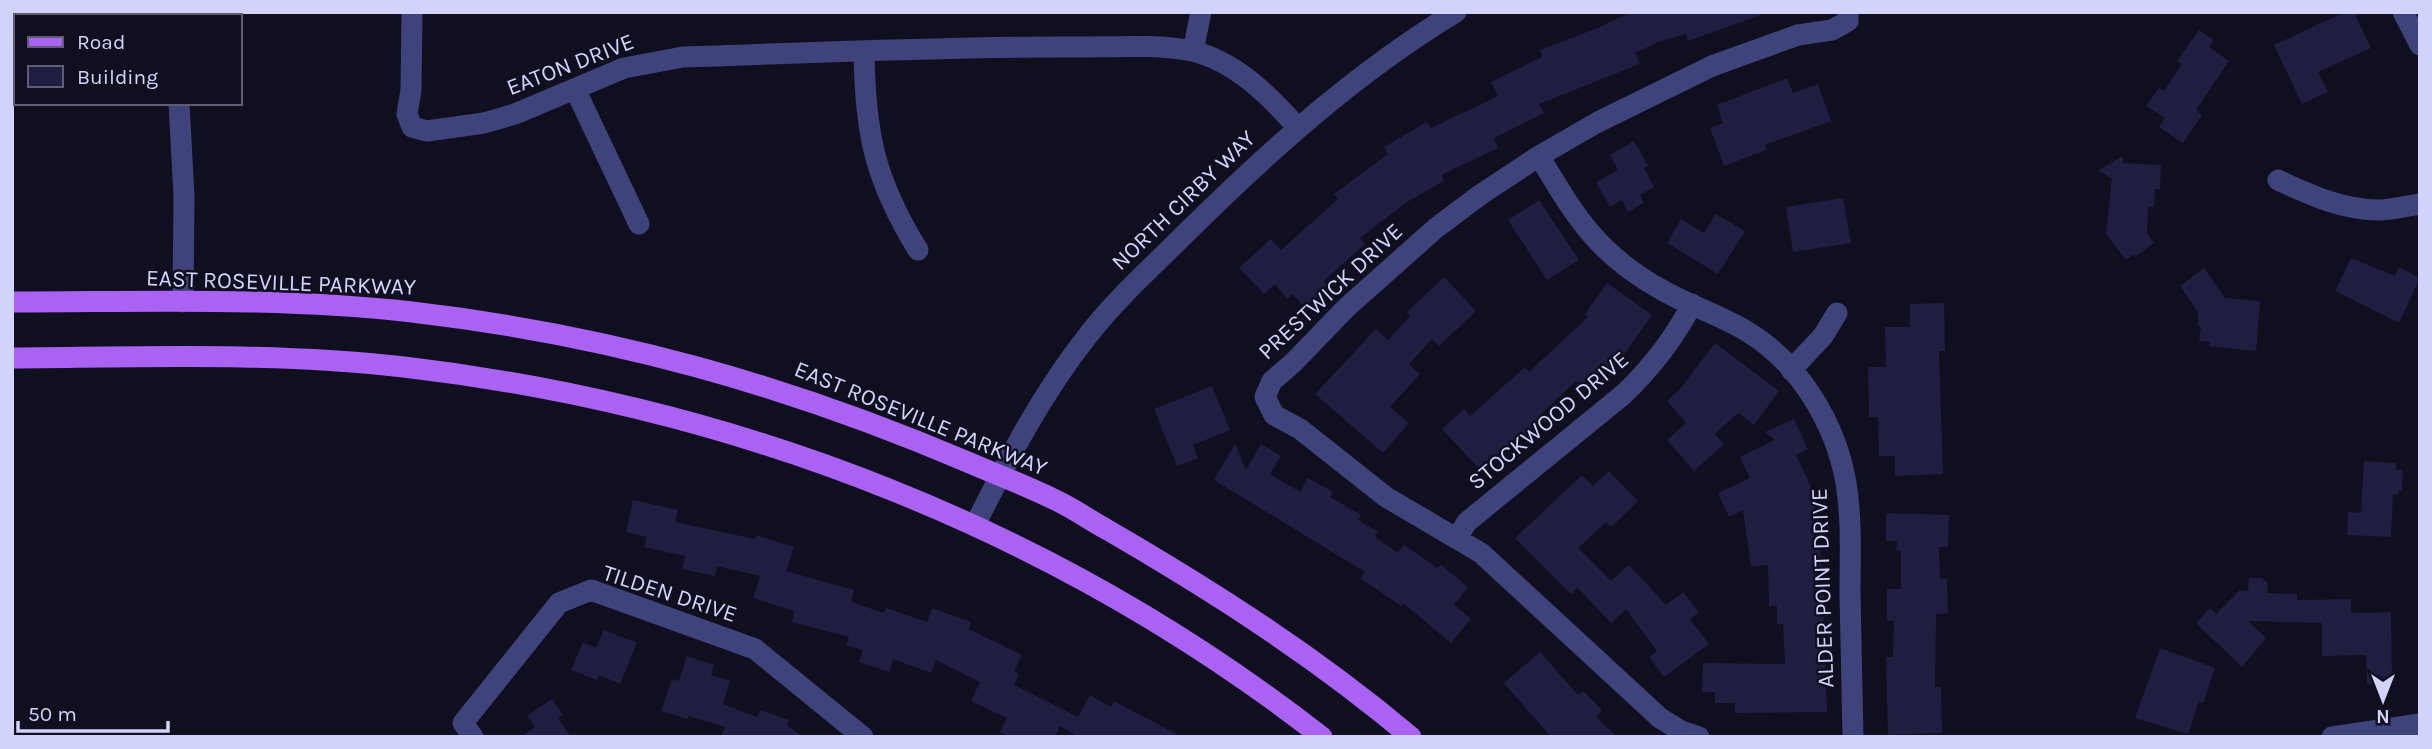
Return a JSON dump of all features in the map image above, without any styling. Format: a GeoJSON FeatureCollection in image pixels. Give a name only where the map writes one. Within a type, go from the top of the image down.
{"type":"FeatureCollection","features":[{"type":"Feature","properties":{"kind":"main road","name":"EAST ROSEVILLE PARKWAY"},"geometry":{"type":"LineString","coordinates":[[12,302],[273,303],[409,312],[495,323],[582,339],[655,355],[782,391],[896,431],[1067,506],[1195,580],[1337,677],[1410,737]]}},
{"type":"Feature","properties":{"kind":"main road"},"geometry":{"type":"LineString","coordinates":[[12,358],[245,357],[334,361],[477,376],[575,393],[765,442],[871,481],[975,525],[1075,574],[1145,614],[1254,686],[1322,737]]}},
{"type":"Feature","properties":{"kind":"street","name":"EATON DRIVE"},"geometry":{"type":"LineString","coordinates":[[412,12],[411,90],[407,114],[412,127],[427,131],[484,123],[515,114],[624,68],[672,58],[998,47],[1153,48],[1193,51],[1247,79],[1272,99],[1298,128]]}},
{"type":"Feature","properties":{"kind":"street"},"geometry":{"type":"LineString","coordinates":[[1193,51],[1201,12]]}},
{"type":"Feature","properties":{"kind":"street","name":"NORTH CIRBY WAY"},"geometry":{"type":"LineString","coordinates":[[975,525],[1016,443],[1062,370],[1119,298],[1240,179],[1298,128],[1376,66],[1456,12]]}},
{"type":"Feature","properties":{"kind":"street","name":"PRESTWICK DRIVE"},"geometry":{"type":"LineString","coordinates":[[1699,737],[1660,718],[1481,553],[1386,497],[1300,429],[1274,415],[1265,397],[1272,381],[1393,265],[1480,195],[1539,156],[1598,122],[1712,66],[1798,35],[1832,30],[1848,20],[1848,12]]}},
{"type":"Feature","properties":{"kind":"street"},"geometry":{"type":"LineString","coordinates":[[2403,12],[2420,45]]}},
{"type":"Feature","properties":{"kind":"street"},"geometry":{"type":"LineString","coordinates":[[864,51],[866,109],[877,166],[889,198],[918,250]]}},
{"type":"Feature","properties":{"kind":"street"},"geometry":{"type":"LineString","coordinates":[[575,89],[639,225]]}},
{"type":"Feature","properties":{"kind":"street"},"geometry":{"type":"LineString","coordinates":[[179,105],[184,185],[183,302]]}},
{"type":"Feature","properties":{"kind":"street","name":"ALDER POINT DRIVE"},"geometry":{"type":"LineString","coordinates":[[1539,156],[1587,232],[1608,254],[1664,291],[1750,333],[1791,370],[1820,410],[1831,433],[1846,482],[1849,509],[1853,737]]}},
{"type":"Feature","properties":{"kind":"street"},"geometry":{"type":"LineString","coordinates":[[2277,180],[2315,197],[2348,207],[2381,210],[2420,204]]}},
{"type":"Feature","properties":{"kind":"street","name":"STOCKWOOD DRIVE"},"geometry":{"type":"LineString","coordinates":[[1457,538],[1467,522],[1624,394],[1665,350],[1692,304]]}},
{"type":"Feature","properties":{"kind":"street"},"geometry":{"type":"LineString","coordinates":[[1791,370],[1824,337],[1836,313]]}},
{"type":"Feature","properties":{"kind":"street","name":"TILDEN DRIVE"},"geometry":{"type":"LineString","coordinates":[[473,737],[463,723],[559,603],[591,590],[755,649],[863,737]]}},
{"type":"Feature","properties":{"kind":"street"},"geometry":{"type":"LineString","coordinates":[[2332,737],[2420,724]]}},
{"type":"Feature","properties":{"kind":"building"},"geometry":{"type":"Polygon","coordinates":[[[1632,12],[1760,12],[1761,15],[1688,41],[1686,34],[1658,42],[1635,53],[1640,64],[1539,104],[1544,113],[1494,138],[1498,148],[1441,175],[1444,181],[1407,202],[1360,238],[1365,244],[1324,281],[1329,286],[1305,308],[1293,294],[1287,299],[1275,284],[1264,294],[1239,268],[1271,239],[1281,250],[1338,199],[1334,194],[1388,154],[1384,147],[1427,122],[1431,128],[1498,96],[1491,82],[1542,57],[1540,50],[1632,12]]]}},
{"type":"Feature","properties":{"kind":"building"},"geometry":{"type":"Polygon","coordinates":[[[2345,12],[2354,12],[2371,48],[2318,72],[2328,92],[2302,104],[2274,45],[2345,12]]]}},
{"type":"Feature","properties":{"kind":"building"},"geometry":{"type":"Polygon","coordinates":[[[2199,30],[2214,40],[2209,47],[2229,61],[2196,110],[2202,115],[2183,143],[2159,127],[2165,118],[2146,106],[2159,88],[2164,91],[2182,64],[2177,61],[2199,30]]]}},
{"type":"Feature","properties":{"kind":"building"},"geometry":{"type":"Polygon","coordinates":[[[1787,78],[1793,93],[1818,84],[1831,121],[1765,145],[1766,150],[1724,166],[1710,128],[1723,123],[1717,105],[1787,78]]]}},
{"type":"Feature","properties":{"kind":"building"},"geometry":{"type":"Polygon","coordinates":[[[1634,141],[1648,166],[1644,168],[1654,187],[1640,195],[1644,203],[1628,212],[1622,200],[1610,207],[1596,182],[1618,170],[1610,155],[1634,141]]]}},
{"type":"Feature","properties":{"kind":"building"},"geometry":{"type":"Polygon","coordinates":[[[2123,156],[2123,163],[2161,165],[2160,189],[2155,189],[2154,207],[2148,207],[2147,233],[2154,243],[2135,257],[2134,254],[2126,260],[2106,234],[2112,179],[2098,170],[2123,156]]]}},
{"type":"Feature","properties":{"kind":"building"},"geometry":{"type":"Polygon","coordinates":[[[1843,198],[1851,243],[1793,252],[1786,207],[1843,198]]]}},
{"type":"Feature","properties":{"kind":"building"},"geometry":{"type":"Polygon","coordinates":[[[1539,200],[1579,260],[1547,280],[1508,220],[1539,200]]]}},
{"type":"Feature","properties":{"kind":"building"},"geometry":{"type":"Polygon","coordinates":[[[1716,214],[1745,231],[1718,274],[1667,243],[1681,219],[1704,233],[1716,214]]]}},
{"type":"Feature","properties":{"kind":"building"},"geometry":{"type":"Polygon","coordinates":[[[2351,258],[2395,276],[2399,267],[2420,278],[2399,323],[2335,291],[2351,258]]]}},
{"type":"Feature","properties":{"kind":"building"},"geometry":{"type":"Polygon","coordinates":[[[2204,268],[2225,298],[2260,301],[2256,351],[2209,346],[2210,342],[2199,341],[2201,327],[2198,326],[2198,312],[2180,286],[2204,268]]]}},
{"type":"Feature","properties":{"kind":"building"},"geometry":{"type":"Polygon","coordinates":[[[1444,277],[1476,311],[1439,346],[1432,339],[1409,364],[1420,374],[1390,407],[1409,423],[1383,453],[1315,394],[1376,329],[1388,340],[1410,316],[1407,312],[1444,277]]]}},
{"type":"Feature","properties":{"kind":"building"},"geometry":{"type":"Polygon","coordinates":[[[1607,283],[1652,315],[1618,363],[1616,361],[1585,390],[1576,381],[1541,414],[1545,418],[1522,438],[1521,436],[1483,473],[1442,429],[1464,409],[1470,416],[1525,367],[1529,372],[1588,317],[1585,314],[1607,283]]]}},
{"type":"Feature","properties":{"kind":"building"},"geometry":{"type":"Polygon","coordinates":[[[1944,303],[1945,351],[1939,351],[1943,474],[1895,476],[1895,456],[1879,456],[1878,417],[1869,417],[1868,367],[1886,367],[1885,327],[1910,327],[1910,304],[1944,303]]]}},
{"type":"Feature","properties":{"kind":"building"},"geometry":{"type":"Polygon","coordinates":[[[1715,343],[1779,391],[1754,425],[1738,413],[1715,434],[1724,444],[1694,471],[1667,440],[1686,423],[1667,401],[1681,388],[1715,343]]]}},
{"type":"Feature","properties":{"kind":"building"},"geometry":{"type":"Polygon","coordinates":[[[1212,386],[1230,430],[1193,445],[1198,458],[1177,466],[1154,409],[1212,386]]]}},
{"type":"Feature","properties":{"kind":"building"},"geometry":{"type":"Polygon","coordinates":[[[1794,419],[1808,449],[1796,455],[1813,491],[1822,566],[1827,712],[1735,713],[1735,703],[1715,703],[1715,692],[1702,692],[1703,663],[1785,664],[1783,624],[1777,624],[1777,606],[1769,606],[1768,565],[1751,567],[1743,510],[1729,517],[1718,493],[1750,478],[1740,457],[1775,440],[1765,432],[1794,419]]]}},
{"type":"Feature","properties":{"kind":"building"},"geometry":{"type":"Polygon","coordinates":[[[1235,444],[1246,470],[1261,444],[1281,456],[1270,474],[1300,492],[1308,478],[1333,492],[1330,497],[1361,515],[1358,520],[1378,532],[1375,537],[1398,553],[1404,545],[1438,568],[1441,565],[1468,587],[1454,605],[1471,619],[1451,643],[1403,603],[1401,606],[1360,578],[1365,572],[1214,480],[1235,444]]]}},
{"type":"Feature","properties":{"kind":"building"},"geometry":{"type":"Polygon","coordinates":[[[2364,461],[2396,463],[2396,470],[2403,470],[2402,491],[2393,494],[2391,537],[2347,535],[2348,512],[2361,513],[2364,461]]]}},
{"type":"Feature","properties":{"kind":"building"},"geometry":{"type":"Polygon","coordinates":[[[1609,471],[1638,501],[1611,527],[1606,522],[1578,548],[1611,581],[1629,565],[1666,605],[1683,592],[1699,612],[1690,619],[1709,644],[1664,677],[1649,657],[1657,651],[1626,609],[1611,623],[1577,587],[1571,594],[1515,538],[1582,475],[1593,486],[1609,471]]]}},
{"type":"Feature","properties":{"kind":"building"},"geometry":{"type":"Polygon","coordinates":[[[633,500],[678,510],[675,522],[755,539],[756,535],[794,547],[786,571],[854,590],[851,602],[884,613],[886,608],[927,622],[932,608],[971,622],[969,629],[1022,655],[1014,671],[1019,674],[1014,685],[1078,717],[1090,695],[1111,707],[1114,701],[1182,737],[1079,737],[1060,726],[1055,737],[1009,737],[1000,732],[1007,718],[971,701],[980,682],[936,660],[931,673],[893,659],[889,672],[859,662],[863,650],[846,645],[849,637],[792,622],[794,611],[753,598],[760,576],[717,566],[715,576],[682,569],[685,556],[644,547],[647,537],[626,532],[633,500]]]}},
{"type":"Feature","properties":{"kind":"building"},"geometry":{"type":"Polygon","coordinates":[[[1886,513],[1949,515],[1948,547],[1939,547],[1940,579],[1947,579],[1948,613],[1936,614],[1935,687],[1941,687],[1942,733],[1888,735],[1886,657],[1893,657],[1894,621],[1887,621],[1887,589],[1901,589],[1901,551],[1896,550],[1897,541],[1886,541],[1886,513]]]}},
{"type":"Feature","properties":{"kind":"building"},"geometry":{"type":"Polygon","coordinates":[[[2249,578],[2262,578],[2268,584],[2267,593],[2297,594],[2297,600],[2351,599],[2351,613],[2391,612],[2392,684],[2367,684],[2366,655],[2322,656],[2322,623],[2248,621],[2266,638],[2242,667],[2196,623],[2210,608],[2216,614],[2240,590],[2248,591],[2249,578]]]}},
{"type":"Feature","properties":{"kind":"building"},"geometry":{"type":"Polygon","coordinates":[[[604,630],[637,643],[620,684],[599,675],[597,680],[571,670],[583,642],[596,648],[604,630]]]}},
{"type":"Feature","properties":{"kind":"building"},"geometry":{"type":"Polygon","coordinates":[[[2160,648],[2215,668],[2203,703],[2199,701],[2188,734],[2135,718],[2160,648]]]}},
{"type":"Feature","properties":{"kind":"building"},"geometry":{"type":"Polygon","coordinates":[[[1540,652],[1578,695],[1583,691],[1602,710],[1596,717],[1617,737],[1551,737],[1504,683],[1540,652]]]}},
{"type":"Feature","properties":{"kind":"building"},"geometry":{"type":"Polygon","coordinates":[[[687,656],[714,665],[711,675],[730,681],[723,704],[757,717],[760,710],[789,720],[787,725],[803,737],[721,737],[725,727],[661,711],[672,679],[679,681],[687,656]]]}},
{"type":"Feature","properties":{"kind":"building"},"geometry":{"type":"Polygon","coordinates":[[[552,699],[563,715],[558,718],[571,737],[521,737],[535,727],[527,716],[552,699]]]}}]}
